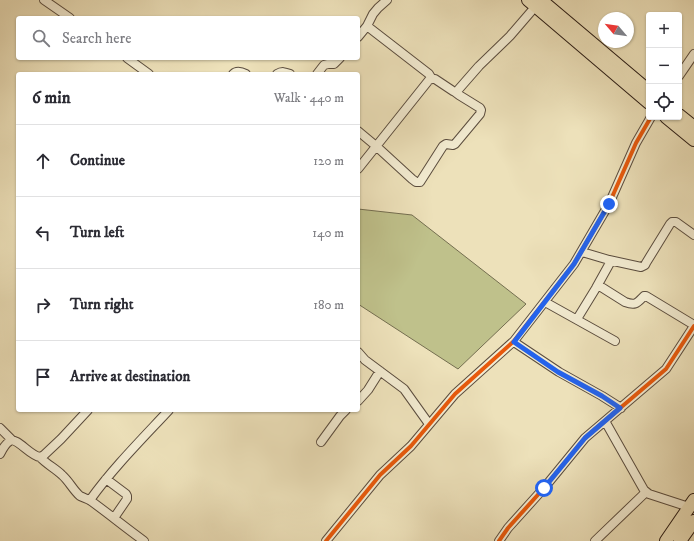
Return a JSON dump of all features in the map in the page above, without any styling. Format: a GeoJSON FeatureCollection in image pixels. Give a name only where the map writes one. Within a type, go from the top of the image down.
{"type":"FeatureCollection","features":[{"type":"Feature","properties":{"kind":"highway"},"geometry":{"type":"LineString","coordinates":[[535,2],[646,89]]}},
{"type":"Feature","properties":{"kind":"highway"},"geometry":{"type":"LineString","coordinates":[[535,2],[646,100]]}},
{"type":"Feature","properties":{"kind":"highway"},"geometry":{"type":"LineString","coordinates":[[682,117],[694,127]]}},
{"type":"Feature","properties":{"kind":"highway"},"geometry":{"type":"LineString","coordinates":[[670,120],[694,140]]}},
{"type":"Feature","properties":{"kind":"highway"},"geometry":{"type":"LineString","coordinates":[[666,541],[692,504]]}},
{"type":"Feature","properties":{"kind":"highway"},"geometry":{"type":"LineString","coordinates":[[680,541],[694,521]]}},
{"type":"Feature","properties":{"kind":"street"},"geometry":{"type":"LineString","coordinates":[[44,0],[67,16]]}},
{"type":"Feature","properties":{"kind":"street"},"geometry":{"type":"LineString","coordinates":[[360,34],[367,26],[373,14],[387,0]]}},
{"type":"Feature","properties":{"kind":"street"},"geometry":{"type":"LineString","coordinates":[[455,92],[510,36],[535,2]]}},
{"type":"Feature","properties":{"kind":"street"},"geometry":{"type":"LineString","coordinates":[[360,133],[412,179],[416,182],[420,182],[443,146],[446,144],[455,144],[480,114],[481,110],[435,79],[432,79],[429,74],[367,26]]}},
{"type":"Feature","properties":{"kind":"street"},"geometry":{"type":"LineString","coordinates":[[682,72],[694,54]]}},
{"type":"Feature","properties":{"kind":"street"},"geometry":{"type":"LineString","coordinates":[[130,60],[146,72]]}},
{"type":"Feature","properties":{"kind":"street"},"geometry":{"type":"LineString","coordinates":[[319,72],[324,65],[334,64],[338,60]]}},
{"type":"Feature","properties":{"kind":"street"},"geometry":{"type":"LineString","coordinates":[[360,166],[429,80],[432,79]]}},
{"type":"Feature","properties":{"kind":"street"},"geometry":{"type":"LineString","coordinates":[[326,541],[380,475],[412,446],[455,394],[514,342],[545,302],[582,252],[609,204],[636,143],[649,120]]}},
{"type":"Feature","properties":{"kind":"street"},"geometry":{"type":"LineString","coordinates":[[582,252],[611,261],[641,267],[646,263],[672,222],[676,222],[694,235]]}},
{"type":"Feature","properties":{"kind":"street"},"geometry":{"type":"LineString","coordinates":[[577,319],[611,261]]}},
{"type":"Feature","properties":{"kind":"street"},"geometry":{"type":"LineString","coordinates":[[499,541],[508,528],[544,488],[585,438],[666,369],[694,326],[646,296],[642,297],[633,305],[625,302],[598,285]]}},
{"type":"Feature","properties":{"kind":"street"},"geometry":{"type":"LineString","coordinates":[[545,302],[616,340]]}},
{"type":"Feature","properties":{"kind":"street"},"geometry":{"type":"LineString","coordinates":[[514,342],[558,372],[602,396],[620,408]]}},
{"type":"Feature","properties":{"kind":"street"},"geometry":{"type":"LineString","coordinates":[[360,354],[404,389],[429,424]]}},
{"type":"Feature","properties":{"kind":"street"},"geometry":{"type":"LineString","coordinates":[[360,399],[368,390],[380,370]]}},
{"type":"Feature","properties":{"kind":"street"},"geometry":{"type":"LineString","coordinates":[[40,457],[65,435],[86,412]]}},
{"type":"Feature","properties":{"kind":"street"},"geometry":{"type":"LineString","coordinates":[[90,500],[145,434],[167,412]]}},
{"type":"Feature","properties":{"kind":"street"},"geometry":{"type":"LineString","coordinates":[[321,442],[344,412]]}},
{"type":"Feature","properties":{"kind":"street"},"geometry":{"type":"LineString","coordinates":[[605,421],[642,488],[646,492],[692,504]]}},
{"type":"Feature","properties":{"kind":"street"},"geometry":{"type":"LineString","coordinates":[[0,428],[12,440],[16,441],[32,454],[40,457],[43,461],[61,474],[80,496],[90,500],[144,541]]}},
{"type":"Feature","properties":{"kind":"street"},"geometry":{"type":"LineString","coordinates":[[0,454],[9,441],[12,440]]}},
{"type":"Feature","properties":{"kind":"street"},"geometry":{"type":"LineString","coordinates":[[106,479],[127,496],[127,499],[114,518]]}},
{"type":"Feature","properties":{"kind":"street"},"geometry":{"type":"LineString","coordinates":[[595,541],[646,492]]}},
{"type":"Feature","properties":{"kind":"green space"},"geometry":{"type":"Polygon","coordinates":[[[360,209],[412,215],[526,304],[458,369],[360,305],[360,209]]]}},
{"type":"Feature","properties":{"kind":"cycle path"},"geometry":{"type":"LineString","coordinates":[[326,541],[380,475],[411,446],[455,394],[514,341],[574,264],[609,204],[636,143],[649,120]]}},
{"type":"Feature","properties":{"kind":"cycle path"},"geometry":{"type":"LineString","coordinates":[[499,541],[508,528],[544,488],[585,438],[666,369],[694,326]]}},
{"type":"Feature","properties":{"kind":"route"},"geometry":{"type":"LineString","coordinates":[[544,488],[585,438],[620,408],[602,396],[558,372],[514,342],[574,264],[609,204]]}}]}
